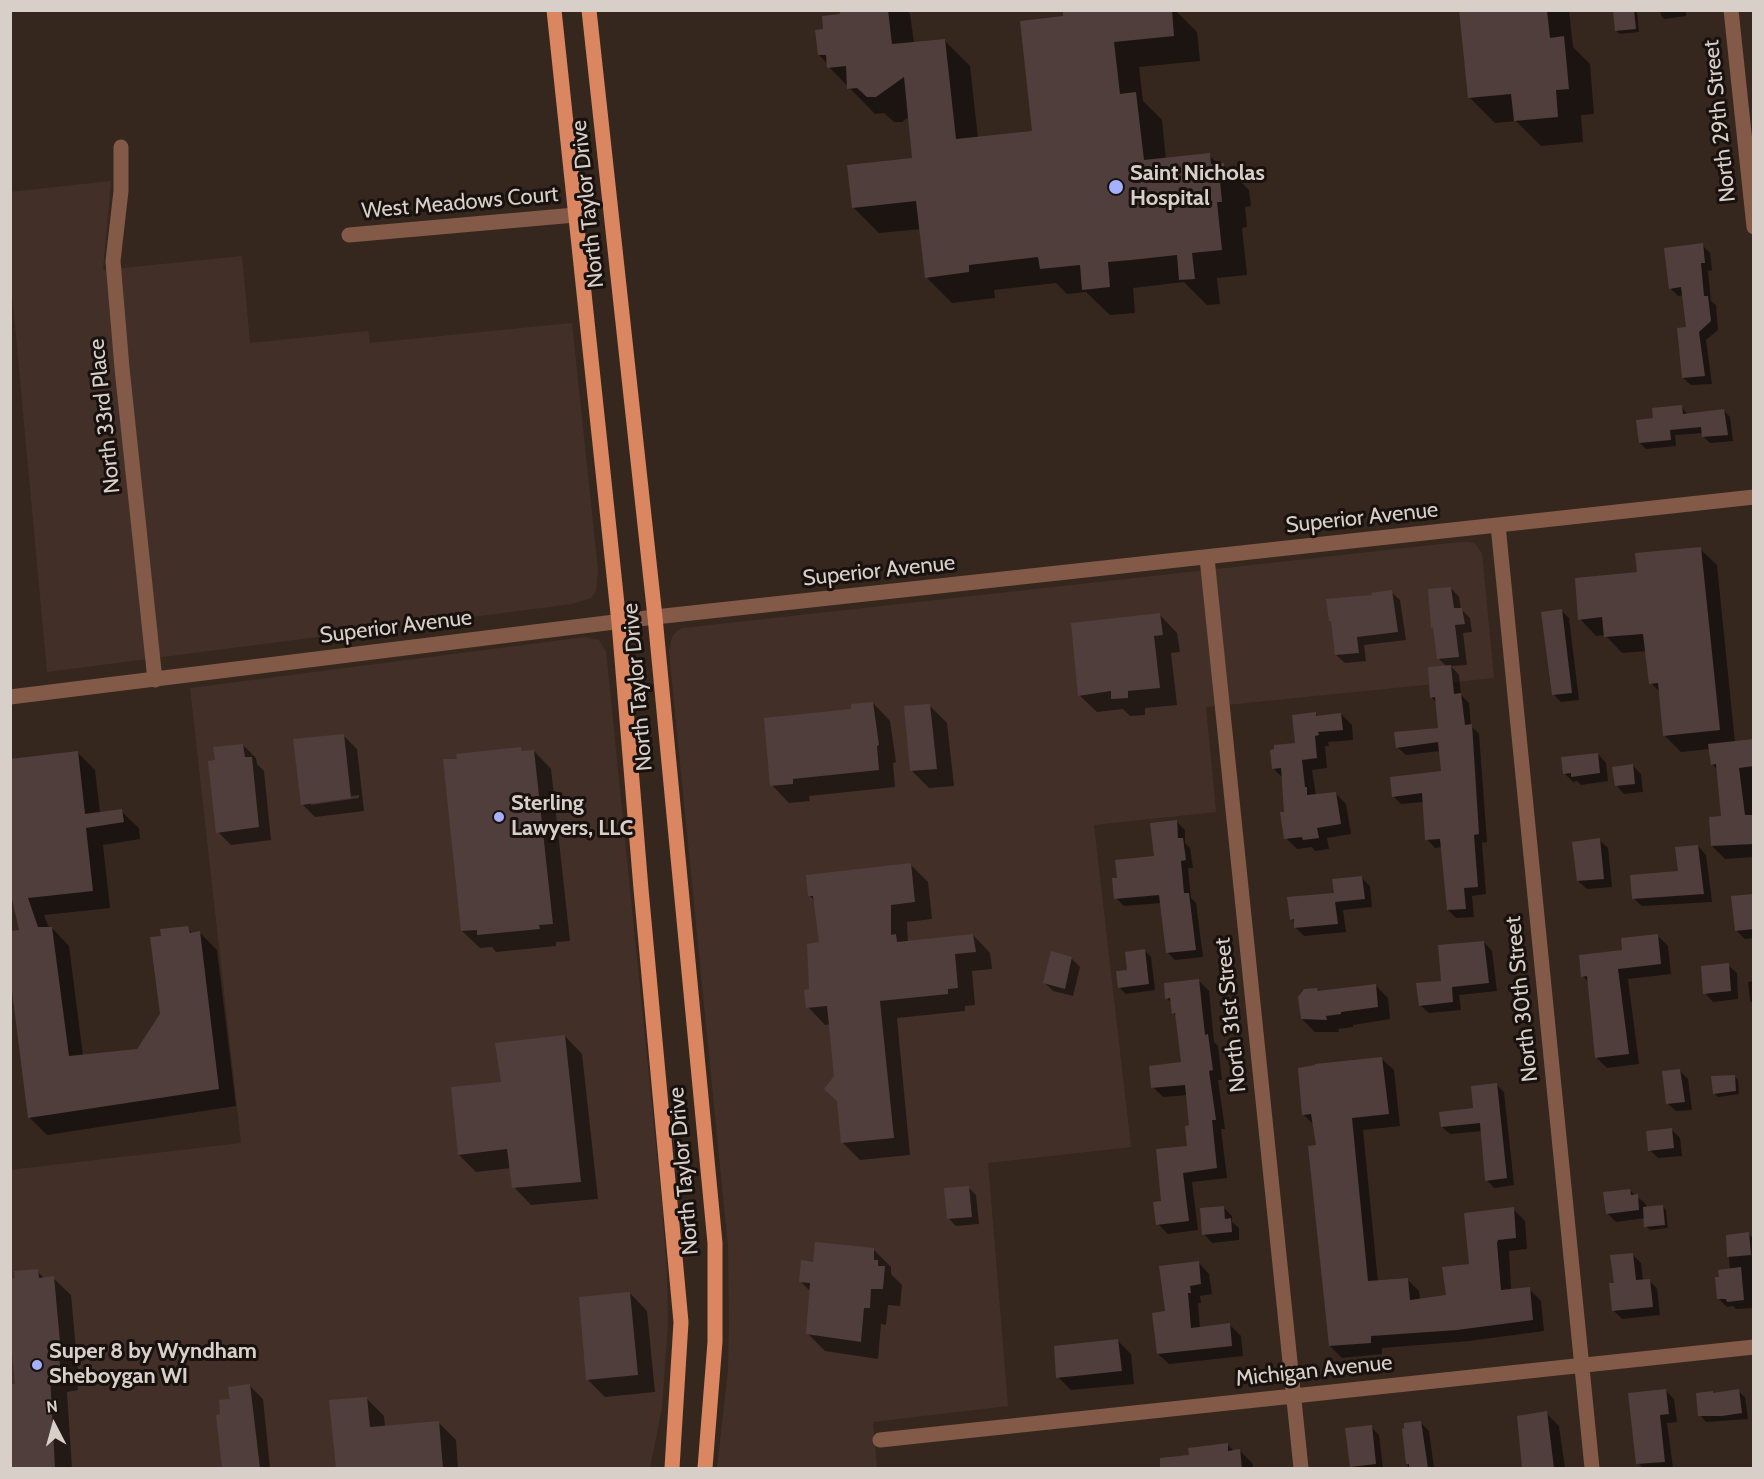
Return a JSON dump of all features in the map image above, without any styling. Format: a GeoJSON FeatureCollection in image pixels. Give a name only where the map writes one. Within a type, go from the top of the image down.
{"type":"FeatureCollection","features":[{"type":"Feature","properties":{"kind":"main road","name":"North Taylor Drive"},"geometry":{"type":"LineString","coordinates":[[554,10],[619,622],[681,1322],[672,1468]]}},
{"type":"Feature","properties":{"kind":"main road","name":"North Taylor Drive"},"geometry":{"type":"LineString","coordinates":[[589,10],[655,617],[715,1243],[715,1342],[705,1468]]}},
{"type":"Feature","properties":{"kind":"street","name":"North 29th Street"},"geometry":{"type":"LineString","coordinates":[[1731,10],[1754,227]]}},
{"type":"Feature","properties":{"kind":"street","name":"North 33rd Place"},"geometry":{"type":"LineString","coordinates":[[121,147],[121,191],[113,261],[155,680]]}},
{"type":"Feature","properties":{"kind":"street","name":"West Meadows Court"},"geometry":{"type":"LineString","coordinates":[[349,235],[575,215]]}},
{"type":"Feature","properties":{"kind":"street","name":"Superior Avenue"},"geometry":{"type":"LineString","coordinates":[[10,697],[655,617],[1754,497]]}},
{"type":"Feature","properties":{"kind":"street","name":"North 30th Street"},"geometry":{"type":"LineString","coordinates":[[1498,525],[1592,1468]]}},
{"type":"Feature","properties":{"kind":"street","name":"North 31st Street"},"geometry":{"type":"LineString","coordinates":[[1207,558],[1301,1468]]}},
{"type":"Feature","properties":{"kind":"street","name":"Michigan Avenue"},"geometry":{"type":"LineString","coordinates":[[880,1440],[1754,1347]]}},
{"type":"Feature","properties":{"kind":"shaded area"},"geometry":{"type":"Polygon","coordinates":[[[111,181],[103,270],[242,256],[250,343],[368,331],[370,343],[572,323],[598,570],[596,591],[591,598],[572,604],[47,672],[11,282],[10,192],[111,181]]]}},
{"type":"Feature","properties":{"kind":"shaded area"},"geometry":{"type":"Polygon","coordinates":[[[1460,542],[1475,544],[1482,553],[1494,678],[1206,707],[1216,812],[1094,825],[1131,1147],[988,1163],[1008,1406],[873,1422],[877,1468],[717,1468],[728,1370],[728,1246],[669,652],[672,637],[676,632],[682,628],[1460,542]]]}},
{"type":"Feature","properties":{"kind":"shaded area"},"geometry":{"type":"Polygon","coordinates":[[[585,637],[599,640],[606,651],[662,1205],[668,1323],[662,1408],[650,1468],[11,1468],[10,1170],[241,1143],[190,688],[585,637]]]}},
{"type":"Feature","properties":{"kind":"building"},"geometry":{"type":"Polygon","coordinates":[[[839,10],[888,10],[892,44],[945,39],[956,139],[1032,131],[1020,21],[1063,16],[1063,10],[1095,10],[1095,12],[1172,10],[1174,36],[1114,42],[1120,94],[1136,92],[1144,160],[1210,153],[1211,164],[1224,163],[1226,180],[1220,181],[1222,202],[1217,202],[1222,250],[1192,253],[1195,279],[1179,280],[1177,255],[1108,262],[1110,287],[1082,290],[1080,265],[1040,269],[1038,257],[969,265],[969,272],[925,278],[916,201],[852,208],[847,165],[912,158],[904,77],[876,97],[867,97],[857,88],[847,89],[846,66],[827,68],[826,55],[818,55],[815,30],[823,29],[822,16],[840,14],[839,10]]]}},
{"type":"Feature","properties":{"kind":"building"},"geometry":{"type":"Polygon","coordinates":[[[1459,10],[1547,10],[1550,38],[1564,36],[1569,89],[1556,90],[1558,117],[1514,121],[1511,94],[1468,98],[1459,10]]]}},
{"type":"Feature","properties":{"kind":"building"},"geometry":{"type":"Polygon","coordinates":[[[1613,10],[1634,10],[1636,29],[1615,31],[1613,10]]]}},
{"type":"Feature","properties":{"kind":"building"},"geometry":{"type":"Polygon","coordinates":[[[1703,243],[1705,263],[1701,263],[1704,296],[1708,296],[1711,321],[1699,332],[1705,376],[1682,378],[1677,328],[1686,327],[1681,287],[1669,289],[1664,248],[1703,243]]]}},
{"type":"Feature","properties":{"kind":"building"},"geometry":{"type":"Polygon","coordinates":[[[1682,405],[1683,414],[1724,409],[1728,435],[1702,437],[1701,427],[1670,430],[1671,440],[1639,443],[1636,420],[1653,418],[1652,408],[1682,405]]]}},
{"type":"Feature","properties":{"kind":"building"},"geometry":{"type":"Polygon","coordinates":[[[1701,547],[1720,730],[1663,736],[1658,683],[1649,684],[1643,634],[1604,637],[1602,617],[1578,620],[1575,578],[1637,572],[1635,553],[1701,547]]]}},
{"type":"Feature","properties":{"kind":"building"},"geometry":{"type":"Polygon","coordinates":[[[1451,587],[1454,608],[1462,608],[1465,624],[1455,625],[1459,657],[1437,659],[1433,627],[1431,628],[1428,589],[1451,587]]]}},
{"type":"Feature","properties":{"kind":"building"},"geometry":{"type":"Polygon","coordinates":[[[1392,590],[1398,632],[1357,637],[1359,653],[1335,655],[1326,599],[1372,595],[1371,593],[1392,590]]]}},
{"type":"Feature","properties":{"kind":"building"},"geometry":{"type":"Polygon","coordinates":[[[1562,609],[1572,693],[1552,695],[1541,612],[1562,609]]]}},
{"type":"Feature","properties":{"kind":"building"},"geometry":{"type":"Polygon","coordinates":[[[1160,613],[1163,635],[1154,636],[1160,688],[1128,691],[1128,698],[1111,699],[1111,691],[1078,696],[1071,623],[1160,613]]]}},
{"type":"Feature","properties":{"kind":"building"},"geometry":{"type":"Polygon","coordinates":[[[1451,665],[1454,694],[1461,693],[1465,725],[1472,724],[1479,834],[1474,835],[1478,887],[1464,888],[1466,909],[1447,910],[1440,839],[1425,840],[1422,793],[1392,797],[1390,777],[1441,771],[1438,742],[1396,748],[1394,732],[1438,728],[1435,697],[1430,698],[1428,667],[1451,665]]]}},
{"type":"Feature","properties":{"kind":"building"},"geometry":{"type":"Polygon","coordinates":[[[873,702],[879,745],[877,746],[879,770],[793,779],[793,784],[770,786],[764,718],[851,709],[851,704],[873,702]]]}},
{"type":"Feature","properties":{"kind":"building"},"geometry":{"type":"Polygon","coordinates":[[[930,704],[937,769],[910,771],[904,706],[930,704]]]}},
{"type":"Feature","properties":{"kind":"building"},"geometry":{"type":"Polygon","coordinates":[[[1316,712],[1316,716],[1341,713],[1343,730],[1318,732],[1319,735],[1315,736],[1317,758],[1302,760],[1305,787],[1307,787],[1307,795],[1336,792],[1341,824],[1317,828],[1319,838],[1284,839],[1280,812],[1284,812],[1281,768],[1272,769],[1270,750],[1274,749],[1274,745],[1295,743],[1292,715],[1316,712]]]}},
{"type":"Feature","properties":{"kind":"building"},"geometry":{"type":"Polygon","coordinates":[[[344,734],[351,798],[301,805],[293,739],[344,734]]]}},
{"type":"Feature","properties":{"kind":"building"},"geometry":{"type":"Polygon","coordinates":[[[1754,739],[1754,766],[1739,768],[1745,815],[1754,815],[1754,844],[1711,846],[1709,817],[1721,816],[1716,764],[1711,765],[1708,744],[1754,739]]]}},
{"type":"Feature","properties":{"kind":"building"},"geometry":{"type":"Polygon","coordinates":[[[243,744],[245,757],[252,757],[259,827],[216,833],[208,761],[215,760],[213,747],[243,744]]]}},
{"type":"Feature","properties":{"kind":"building"},"geometry":{"type":"Polygon","coordinates":[[[521,747],[522,751],[534,750],[553,924],[539,925],[540,929],[477,935],[477,930],[461,931],[443,759],[457,759],[456,754],[521,747]]]}},
{"type":"Feature","properties":{"kind":"building"},"geometry":{"type":"Polygon","coordinates":[[[78,751],[85,814],[122,809],[124,822],[86,828],[93,891],[28,898],[38,927],[52,927],[69,1056],[137,1049],[160,1014],[150,937],[161,936],[160,929],[188,926],[190,933],[200,931],[219,1089],[28,1118],[10,975],[10,931],[19,930],[12,899],[10,899],[10,759],[78,751]]]}},
{"type":"Feature","properties":{"kind":"building"},"geometry":{"type":"Polygon","coordinates":[[[1598,753],[1600,773],[1571,777],[1571,773],[1563,774],[1561,757],[1598,753]]]}},
{"type":"Feature","properties":{"kind":"building"},"geometry":{"type":"Polygon","coordinates":[[[1633,764],[1635,784],[1615,786],[1612,767],[1633,764]]]}},
{"type":"Feature","properties":{"kind":"building"},"geometry":{"type":"Polygon","coordinates":[[[1177,820],[1178,838],[1183,838],[1186,860],[1181,861],[1184,893],[1189,893],[1196,950],[1166,953],[1159,895],[1114,899],[1112,878],[1117,878],[1115,860],[1154,856],[1150,823],[1177,820]]]}},
{"type":"Feature","properties":{"kind":"building"},"geometry":{"type":"Polygon","coordinates":[[[1600,838],[1604,879],[1577,881],[1572,842],[1600,838]]]}},
{"type":"Feature","properties":{"kind":"building"},"geometry":{"type":"Polygon","coordinates":[[[1698,845],[1704,894],[1632,899],[1630,875],[1678,871],[1675,847],[1698,845]]]}},
{"type":"Feature","properties":{"kind":"building"},"geometry":{"type":"Polygon","coordinates":[[[911,863],[915,902],[891,905],[891,935],[896,934],[897,942],[973,934],[976,952],[955,954],[958,988],[948,989],[948,994],[880,1001],[894,1138],[841,1143],[837,1101],[824,1089],[834,1076],[827,1006],[806,1008],[804,990],[809,989],[807,944],[819,942],[813,896],[808,896],[806,875],[911,863]]]}},
{"type":"Feature","properties":{"kind":"building"},"geometry":{"type":"Polygon","coordinates":[[[1362,876],[1365,899],[1335,902],[1338,924],[1294,928],[1294,919],[1290,920],[1287,897],[1334,893],[1332,879],[1362,876]]]}},
{"type":"Feature","properties":{"kind":"building"},"geometry":{"type":"Polygon","coordinates":[[[1754,894],[1754,929],[1735,931],[1731,896],[1754,894]]]}},
{"type":"Feature","properties":{"kind":"building"},"geometry":{"type":"Polygon","coordinates":[[[1658,934],[1661,964],[1618,969],[1629,1054],[1595,1058],[1587,976],[1581,977],[1579,955],[1622,950],[1621,938],[1658,934]]]}},
{"type":"Feature","properties":{"kind":"building"},"geometry":{"type":"Polygon","coordinates":[[[1484,941],[1489,983],[1452,987],[1453,1002],[1419,1006],[1416,983],[1441,981],[1438,945],[1484,941]]]}},
{"type":"Feature","properties":{"kind":"building"},"geometry":{"type":"Polygon","coordinates":[[[1145,949],[1149,984],[1118,988],[1116,971],[1127,970],[1125,952],[1145,949]]]}},
{"type":"Feature","properties":{"kind":"building"},"geometry":{"type":"Polygon","coordinates":[[[1051,951],[1072,957],[1065,989],[1043,983],[1051,951]]]}},
{"type":"Feature","properties":{"kind":"building"},"geometry":{"type":"Polygon","coordinates":[[[1729,963],[1731,991],[1703,994],[1701,966],[1729,963]]]}},
{"type":"Feature","properties":{"kind":"building"},"geometry":{"type":"Polygon","coordinates":[[[1199,979],[1205,1035],[1208,1034],[1213,1070],[1209,1071],[1216,1120],[1212,1120],[1217,1168],[1183,1173],[1189,1221],[1156,1225],[1153,1202],[1161,1201],[1156,1149],[1187,1146],[1185,1126],[1189,1125],[1185,1085],[1151,1088],[1149,1066],[1181,1062],[1175,1013],[1172,1014],[1170,998],[1165,999],[1164,983],[1199,979]]]}},
{"type":"Feature","properties":{"kind":"building"},"geometry":{"type":"Polygon","coordinates":[[[1376,984],[1378,1007],[1341,1012],[1341,1014],[1326,1016],[1327,1020],[1301,1019],[1298,997],[1304,989],[1317,988],[1318,991],[1376,984]]]}},
{"type":"Feature","properties":{"kind":"building"},"geometry":{"type":"Polygon","coordinates":[[[565,1035],[581,1182],[512,1188],[507,1149],[458,1155],[451,1087],[501,1082],[495,1043],[565,1035]]]}},
{"type":"Feature","properties":{"kind":"building"},"geometry":{"type":"Polygon","coordinates":[[[1382,1057],[1389,1114],[1352,1118],[1368,1281],[1408,1278],[1410,1300],[1446,1295],[1442,1267],[1469,1264],[1464,1213],[1514,1207],[1516,1238],[1498,1240],[1497,1243],[1501,1290],[1530,1287],[1533,1320],[1457,1330],[1371,1336],[1371,1343],[1329,1346],[1308,1146],[1316,1145],[1311,1114],[1302,1115],[1298,1068],[1382,1057]]]}},
{"type":"Feature","properties":{"kind":"building"},"geometry":{"type":"Polygon","coordinates":[[[1680,1069],[1685,1102],[1666,1104],[1662,1071],[1680,1069]]]}},
{"type":"Feature","properties":{"kind":"building"},"geometry":{"type":"Polygon","coordinates":[[[1735,1075],[1736,1091],[1713,1094],[1711,1076],[1735,1075]]]}},
{"type":"Feature","properties":{"kind":"building"},"geometry":{"type":"Polygon","coordinates":[[[1497,1083],[1507,1178],[1485,1181],[1480,1123],[1441,1127],[1439,1112],[1473,1108],[1471,1086],[1497,1083]]]}},
{"type":"Feature","properties":{"kind":"building"},"geometry":{"type":"Polygon","coordinates":[[[1672,1128],[1674,1148],[1648,1151],[1646,1131],[1672,1128]]]}},
{"type":"Feature","properties":{"kind":"building"},"geometry":{"type":"Polygon","coordinates":[[[969,1186],[972,1217],[947,1219],[944,1188],[969,1186]]]}},
{"type":"Feature","properties":{"kind":"building"},"geometry":{"type":"Polygon","coordinates":[[[1630,1189],[1631,1195],[1638,1194],[1639,1210],[1606,1214],[1603,1192],[1630,1189]]]}},
{"type":"Feature","properties":{"kind":"building"},"geometry":{"type":"Polygon","coordinates":[[[1663,1205],[1665,1225],[1644,1227],[1643,1207],[1663,1205]]]}},
{"type":"Feature","properties":{"kind":"building"},"geometry":{"type":"Polygon","coordinates":[[[1224,1206],[1225,1219],[1231,1218],[1232,1232],[1202,1235],[1200,1208],[1224,1206]]]}},
{"type":"Feature","properties":{"kind":"building"},"geometry":{"type":"Polygon","coordinates":[[[1749,1232],[1751,1255],[1727,1257],[1726,1235],[1749,1232]]]}},
{"type":"Feature","properties":{"kind":"building"},"geometry":{"type":"Polygon","coordinates":[[[815,1242],[874,1248],[874,1260],[878,1260],[878,1266],[885,1266],[883,1289],[871,1289],[870,1308],[864,1308],[861,1342],[806,1334],[810,1283],[799,1282],[801,1260],[813,1262],[815,1242]]]}},
{"type":"Feature","properties":{"kind":"building"},"geometry":{"type":"Polygon","coordinates":[[[1633,1253],[1636,1280],[1650,1279],[1653,1307],[1612,1311],[1609,1283],[1614,1283],[1610,1255],[1633,1253]]]}},
{"type":"Feature","properties":{"kind":"building"},"geometry":{"type":"Polygon","coordinates":[[[1199,1261],[1201,1284],[1190,1286],[1191,1293],[1188,1293],[1191,1328],[1230,1323],[1232,1346],[1157,1354],[1152,1313],[1165,1311],[1159,1266],[1199,1261]]]}},
{"type":"Feature","properties":{"kind":"building"},"geometry":{"type":"Polygon","coordinates":[[[1741,1267],[1744,1300],[1727,1302],[1726,1299],[1717,1299],[1715,1277],[1719,1277],[1718,1270],[1741,1267]]]}},
{"type":"Feature","properties":{"kind":"building","name":"Super 8 by Wyndham Sheboygan WI"},"geometry":{"type":"Polygon","coordinates":[[[38,1269],[39,1278],[54,1276],[61,1353],[59,1358],[61,1373],[50,1375],[55,1468],[12,1468],[10,1384],[15,1384],[10,1333],[10,1279],[15,1278],[14,1271],[38,1269]]]}},
{"type":"Feature","properties":{"kind":"building"},"geometry":{"type":"Polygon","coordinates":[[[630,1292],[638,1375],[586,1380],[579,1297],[630,1292]]]}},
{"type":"Feature","properties":{"kind":"building"},"geometry":{"type":"Polygon","coordinates":[[[1118,1339],[1122,1371],[1056,1378],[1054,1346],[1118,1339]]]}},
{"type":"Feature","properties":{"kind":"building"},"geometry":{"type":"Polygon","coordinates":[[[250,1384],[260,1468],[222,1468],[216,1415],[220,1414],[219,1400],[230,1399],[228,1387],[250,1384]]]}},
{"type":"Feature","properties":{"kind":"building"},"geometry":{"type":"Polygon","coordinates":[[[1666,1389],[1669,1414],[1660,1415],[1665,1462],[1636,1464],[1628,1393],[1666,1389]]]}},
{"type":"Feature","properties":{"kind":"building"},"geometry":{"type":"Polygon","coordinates":[[[1739,1389],[1742,1413],[1698,1416],[1696,1393],[1739,1389]]]}},
{"type":"Feature","properties":{"kind":"building"},"geometry":{"type":"Polygon","coordinates":[[[367,1397],[370,1427],[439,1421],[443,1468],[336,1468],[329,1400],[367,1397]]]}},
{"type":"Feature","properties":{"kind":"building"},"geometry":{"type":"Polygon","coordinates":[[[1547,1411],[1554,1468],[1522,1468],[1517,1416],[1547,1411]]]}},
{"type":"Feature","properties":{"kind":"building"},"geometry":{"type":"Polygon","coordinates":[[[1421,1421],[1428,1468],[1409,1468],[1409,1464],[1406,1464],[1402,1429],[1404,1423],[1421,1421]]]}},
{"type":"Feature","properties":{"kind":"building"},"geometry":{"type":"Polygon","coordinates":[[[1372,1425],[1376,1464],[1350,1467],[1345,1428],[1372,1425]]]}},
{"type":"Feature","properties":{"kind":"building"},"geometry":{"type":"Polygon","coordinates":[[[1228,1443],[1228,1451],[1240,1449],[1242,1468],[1160,1468],[1160,1458],[1189,1455],[1188,1448],[1228,1443]]]}},
{"type":"Feature","properties":{"kind":"place","name":"Saint Nicholas Hospital"},"geometry":{"type":"Point","coordinates":[1116,187]}},
{"type":"Feature","properties":{"kind":"place","name":"Sterling Lawyers, LLC"},"geometry":{"type":"Point","coordinates":[499,817]}},
{"type":"Feature","properties":{"kind":"place","name":"Super 8 by Wyndham Sheboygan WI"},"geometry":{"type":"Point","coordinates":[37,1365]}}]}
